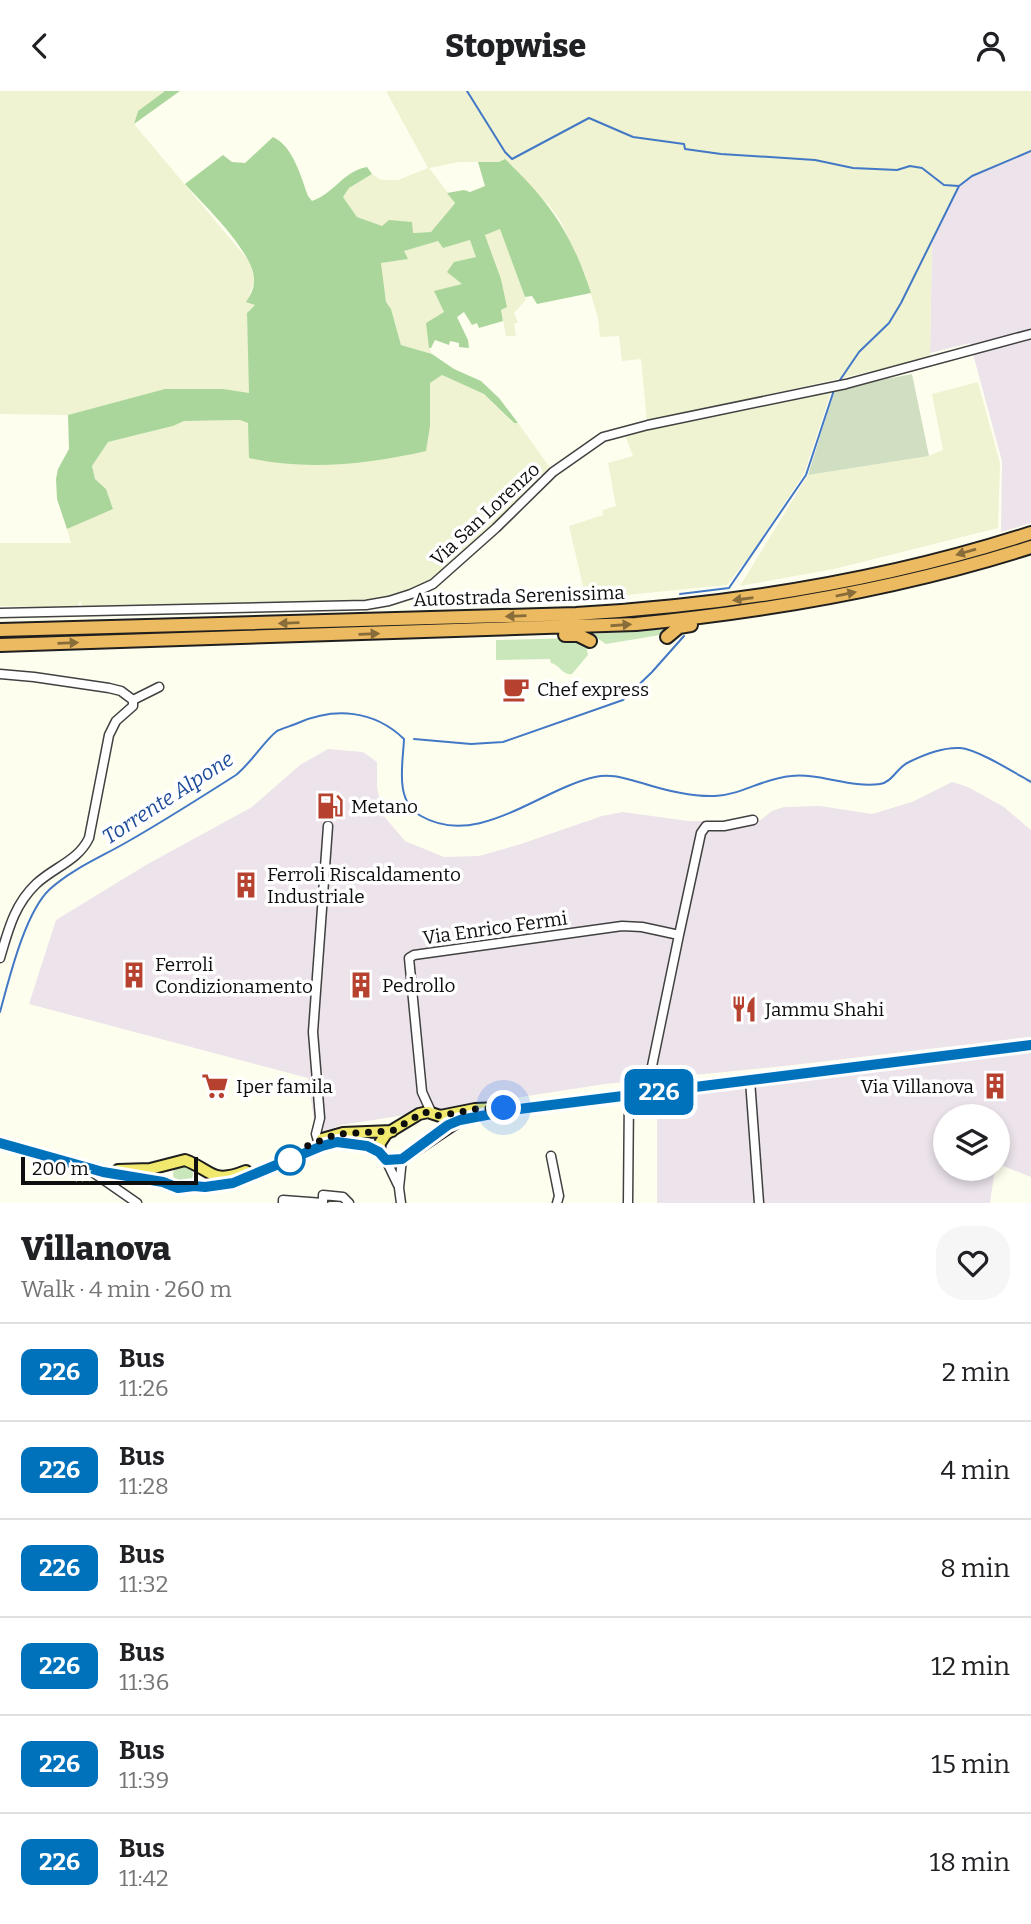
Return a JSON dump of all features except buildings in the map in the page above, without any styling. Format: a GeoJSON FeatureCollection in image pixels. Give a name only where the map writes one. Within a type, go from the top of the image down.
{"type":"FeatureCollection","features":[{"type":"Feature","properties":{"kind":"highway","name":"Autostrada Serenissima"},"geometry":{"type":"LineString","coordinates":[[0,631],[576,614],[668,608],[770,595],[889,572],[1031,533]]}},
{"type":"Feature","properties":{"kind":"highway","name":"Autostrada Serenissima"},"geometry":{"type":"LineString","coordinates":[[0,645],[603,627],[728,614],[829,598],[902,582],[1031,547]]}},
{"type":"Feature","properties":{"kind":"highway"},"geometry":{"type":"LineString","coordinates":[[667,637],[679,627],[728,614]]}},
{"type":"Feature","properties":{"kind":"highway"},"geometry":{"type":"LineString","coordinates":[[509,629],[537,634],[574,635],[590,641]]}},
{"type":"Feature","properties":{"kind":"main road"},"geometry":{"type":"LineString","coordinates":[[0,1141],[110,1173],[172,1184],[178,1188],[205,1187],[233,1183],[332,1143],[361,1144],[383,1156],[402,1159],[460,1120],[519,1109],[1030,1045]]}},
{"type":"Feature","properties":{"kind":"main road"},"geometry":{"type":"LineString","coordinates":[[383,1156],[382,1139],[424,1112],[449,1115],[475,1109],[519,1109]]}},
{"type":"Feature","properties":{"kind":"main road"},"geometry":{"type":"LineString","coordinates":[[434,1114],[440,1122],[439,1134]]}},
{"type":"Feature","properties":{"kind":"main road"},"geometry":{"type":"LineString","coordinates":[[0,1141],[113,1169],[150,1169],[185,1160],[213,1176],[234,1175],[330,1136],[392,1131]]}},
{"type":"Feature","properties":{"kind":"main road"},"geometry":{"type":"LineString","coordinates":[[172,1164],[168,1176],[172,1184]]}},
{"type":"Feature","properties":{"kind":"main road"},"geometry":{"type":"LineString","coordinates":[[194,1186],[198,1179],[197,1168]]}},
{"type":"Feature","properties":{"kind":"street","name":"Via San Lorenzo"},"geometry":{"type":"LineString","coordinates":[[0,613],[366,605],[388,601],[433,584],[553,472],[603,437],[648,425],[846,384],[1031,334]]}},
{"type":"Feature","properties":{"kind":"street"},"geometry":{"type":"LineString","coordinates":[[0,674],[109,688],[121,691],[133,700]]}},
{"type":"Feature","properties":{"kind":"street"},"geometry":{"type":"LineString","coordinates":[[133,700],[159,687]]}},
{"type":"Feature","properties":{"kind":"street"},"geometry":{"type":"LineString","coordinates":[[0,958],[13,915],[26,894],[50,873],[77,856],[89,838],[109,735],[116,722],[132,706],[133,700]]}},
{"type":"Feature","properties":{"kind":"street"},"geometry":{"type":"LineString","coordinates":[[650,1093],[651,1071],[701,833],[706,826],[753,820]]}},
{"type":"Feature","properties":{"kind":"street"},"geometry":{"type":"LineString","coordinates":[[318,1140],[316,1134],[320,1118],[313,1032],[328,826]]}},
{"type":"Feature","properties":{"kind":"street","name":"Via Enrico Fermi"},"geometry":{"type":"LineString","coordinates":[[434,1114],[422,1092],[407,963],[411,956],[622,926],[642,927],[679,935]]}},
{"type":"Feature","properties":{"kind":"street"},"geometry":{"type":"LineString","coordinates":[[750,1080],[759,1203]]}},
{"type":"Feature","properties":{"kind":"street","name":"Via Enrico Fermi"},"geometry":{"type":"LineString","coordinates":[[414,1117],[422,1092]]}},
{"type":"Feature","properties":{"kind":"street"},"geometry":{"type":"LineString","coordinates":[[628,1203],[629,1095]]}},
{"type":"Feature","properties":{"kind":"street"},"geometry":{"type":"LineString","coordinates":[[320,1118],[330,1136]]}},
{"type":"Feature","properties":{"kind":"street"},"geometry":{"type":"LineString","coordinates":[[383,1156],[399,1188]]}},
{"type":"Feature","properties":{"kind":"street"},"geometry":{"type":"LineString","coordinates":[[551,1156],[559,1196],[557,1203]]}},
{"type":"Feature","properties":{"kind":"street"},"geometry":{"type":"LineString","coordinates":[[401,1203],[399,1188],[402,1159]]}},
{"type":"Feature","properties":{"kind":"street"},"geometry":{"type":"LineString","coordinates":[[86,1167],[137,1203]]}},
{"type":"Feature","properties":{"kind":"street"},"geometry":{"type":"LineString","coordinates":[[110,1173],[112,1185]]}},
{"type":"Feature","properties":{"kind":"street"},"geometry":{"type":"LineString","coordinates":[[122,1203],[123,1193]]}},
{"type":"Feature","properties":{"kind":"street"},"geometry":{"type":"LineString","coordinates":[[283,1203],[283,1200],[323,1203],[323,1195],[343,1197],[349,1203]]}},
{"type":"Feature","properties":{"kind":"shaded area"},"geometry":{"type":"Polygon","coordinates":[[[1031,151],[1031,523],[1001,532],[1002,461],[970,343],[930,353],[932,240],[951,199],[964,180],[1031,151]]]}},
{"type":"Feature","properties":{"kind":"shaded area"},"geometry":{"type":"Polygon","coordinates":[[[328,749],[363,752],[377,762],[377,787],[383,815],[405,841],[444,857],[479,856],[602,816],[623,812],[688,821],[759,821],[772,811],[784,807],[820,806],[872,814],[912,802],[952,782],[968,787],[1004,807],[1031,830],[1031,1037],[605,1084],[341,1125],[316,1135],[308,1078],[29,1004],[56,920],[146,865],[252,807],[300,765],[328,749]]]}},
{"type":"Feature","properties":{"kind":"shaded area"},"geometry":{"type":"Polygon","coordinates":[[[1031,1049],[1031,1177],[1010,1169],[1010,1104],[933,1104],[933,1181],[993,1181],[990,1203],[657,1203],[657,1098],[1031,1049]]]}},
{"type":"Feature","properties":{"kind":"green space"},"geometry":{"type":"Polygon","coordinates":[[[0,91],[165,91],[138,111],[134,124],[249,261],[255,280],[247,302],[256,304],[247,313],[250,394],[223,389],[167,389],[68,415],[0,414],[0,91]]]}},
{"type":"Feature","properties":{"kind":"green space"},"geometry":{"type":"Polygon","coordinates":[[[165,91],[180,91],[134,124],[138,111],[165,91]]]}},
{"type":"Feature","properties":{"kind":"green space"},"geometry":{"type":"Polygon","coordinates":[[[386,91],[1031,91],[1031,151],[964,180],[941,221],[932,240],[930,358],[647,422],[641,359],[622,361],[619,336],[600,337],[598,318],[585,274],[561,222],[549,205],[499,162],[459,162],[429,168],[455,202],[431,232],[412,233],[412,222],[382,227],[357,217],[343,197],[349,188],[372,174],[381,180],[398,180],[428,168],[386,91]]]}},
{"type":"Feature","properties":{"kind":"green space"},"geometry":{"type":"Polygon","coordinates":[[[273,137],[286,147],[291,155],[312,201],[327,193],[351,173],[367,167],[372,174],[349,188],[343,197],[357,217],[382,226],[389,220],[412,222],[413,233],[431,232],[455,203],[447,193],[464,190],[470,192],[485,186],[478,162],[499,162],[505,159],[535,190],[558,220],[576,253],[591,293],[537,304],[532,296],[525,297],[500,229],[485,235],[501,279],[507,307],[501,310],[503,321],[479,328],[477,323],[472,325],[464,312],[457,317],[469,348],[459,347],[459,343],[450,341],[449,345],[435,340],[429,348],[426,323],[444,312],[434,291],[462,284],[447,272],[454,262],[476,257],[470,240],[443,248],[438,241],[404,251],[408,259],[381,263],[386,302],[391,309],[401,345],[432,354],[454,369],[481,381],[499,398],[518,423],[514,423],[484,394],[442,375],[430,383],[430,426],[426,451],[405,456],[338,464],[271,462],[249,458],[248,423],[240,420],[184,421],[108,442],[92,466],[95,479],[106,489],[113,509],[67,529],[57,499],[56,479],[58,469],[69,449],[68,415],[165,389],[223,389],[249,393],[247,313],[255,305],[246,302],[253,287],[253,271],[238,244],[185,184],[223,155],[232,162],[245,163],[273,137]]]}},
{"type":"Feature","properties":{"kind":"green space"},"geometry":{"type":"Polygon","coordinates":[[[501,229],[526,300],[514,313],[518,323],[514,323],[516,336],[506,336],[501,309],[507,307],[501,279],[485,234],[501,229]]]}},
{"type":"Feature","properties":{"kind":"green space"},"geometry":{"type":"Polygon","coordinates":[[[471,240],[476,257],[454,262],[463,284],[444,312],[429,348],[432,354],[401,345],[386,302],[381,263],[407,259],[403,251],[438,241],[443,248],[471,240]]]}},
{"type":"Feature","properties":{"kind":"green space"},"geometry":{"type":"Polygon","coordinates":[[[912,374],[929,456],[808,475],[835,389],[912,374]]]}},
{"type":"Feature","properties":{"kind":"green space"},"geometry":{"type":"Polygon","coordinates":[[[442,375],[484,394],[513,423],[518,423],[553,472],[433,584],[389,601],[84,611],[80,600],[73,608],[0,606],[0,543],[71,543],[67,529],[113,508],[106,489],[95,479],[92,466],[108,442],[184,421],[240,420],[248,423],[430,383],[442,375]]]}},
{"type":"Feature","properties":{"kind":"green space"},"geometry":{"type":"Polygon","coordinates":[[[978,382],[1000,463],[998,528],[834,569],[740,586],[808,475],[929,456],[943,450],[932,394],[978,382]]]}},
{"type":"Feature","properties":{"kind":"green space"},"geometry":{"type":"Polygon","coordinates":[[[832,389],[804,474],[727,585],[586,599],[569,526],[603,515],[603,510],[616,506],[608,463],[633,456],[625,435],[832,389]]]}},
{"type":"Feature","properties":{"kind":"green space"},"geometry":{"type":"Polygon","coordinates":[[[668,629],[660,635],[606,644],[591,634],[668,629]]]}},
{"type":"Feature","properties":{"kind":"green space"},"geometry":{"type":"Polygon","coordinates":[[[577,638],[586,645],[588,655],[572,674],[564,672],[551,663],[550,659],[496,660],[496,640],[577,638]]]}},
{"type":"Feature","properties":{"kind":"green space"},"geometry":{"type":"Polygon","coordinates":[[[179,1164],[187,1164],[193,1174],[187,1184],[179,1184],[173,1178],[173,1170],[179,1164]]]}},
{"type":"Feature","properties":{"kind":"waterway"},"geometry":{"type":"LineString","coordinates":[[467,91],[512,159],[589,118],[633,137],[684,144],[685,149],[815,160],[853,168],[897,170],[910,166],[922,168],[944,185],[959,186]]}},
{"type":"Feature","properties":{"kind":"waterway"},"geometry":{"type":"LineString","coordinates":[[840,380],[859,352],[889,323],[959,186],[972,176],[1031,151]]}},
{"type":"Feature","properties":{"kind":"waterway"},"geometry":{"type":"LineString","coordinates":[[680,594],[729,588],[806,475],[834,390]]}},
{"type":"Feature","properties":{"kind":"waterway"},"geometry":{"type":"LineString","coordinates":[[414,739],[471,744],[503,742],[623,700],[684,636]]}},
{"type":"Feature","properties":{"kind":"waterway","name":"Torrente Alpone"},"geometry":{"type":"LineString","coordinates":[[0,1012],[26,929],[33,913],[50,889],[77,869],[155,826],[236,775],[277,731],[312,718],[340,713],[354,714],[380,722],[392,729],[404,739],[403,792],[412,809],[421,816],[443,824],[464,826],[509,813],[574,783],[601,776],[619,777],[678,793],[706,796],[734,793],[791,776],[869,785],[884,783],[901,767],[920,757],[954,748],[976,752],[1031,782]]}},
{"type":"Feature","properties":{"kind":"bus line","name":"226"},"geometry":{"type":"LineString","coordinates":[[0,1143],[122,1176],[172,1184],[178,1188],[215,1187],[251,1177],[337,1142],[361,1144],[379,1152],[386,1160],[400,1160],[448,1125],[460,1120],[519,1109],[1031,1045]]}},
{"type":"Feature","properties":{"kind":"place","name":"Chef express"},"geometry":{"type":"Point","coordinates":[516,689]}},
{"type":"Feature","properties":{"kind":"place","name":"Metano"},"geometry":{"type":"Point","coordinates":[330,806]}},
{"type":"Feature","properties":{"kind":"place","name":"Ferroli Riscaldamento Industriale"},"geometry":{"type":"Point","coordinates":[246,885]}},
{"type":"Feature","properties":{"kind":"place","name":"Ferroli Condizionamento"},"geometry":{"type":"Point","coordinates":[134,975]}},
{"type":"Feature","properties":{"kind":"place","name":"Pedrollo"},"geometry":{"type":"Point","coordinates":[361,985]}},
{"type":"Feature","properties":{"kind":"place","name":"Jammu Shahi"},"geometry":{"type":"Point","coordinates":[744,1009]}},
{"type":"Feature","properties":{"kind":"place","name":"Iper famila"},"geometry":{"type":"Point","coordinates":[215,1086]}},
{"type":"Feature","properties":{"kind":"place","name":"Via Villanova"},"geometry":{"type":"Point","coordinates":[995,1086]}},
{"type":"Feature","properties":{"kind":"route"},"geometry":{"type":"LineString","coordinates":[[290,1160],[292,1152],[323,1138],[343,1133],[392,1131],[424,1112],[440,1116],[475,1109],[504,1108]]}}]}
